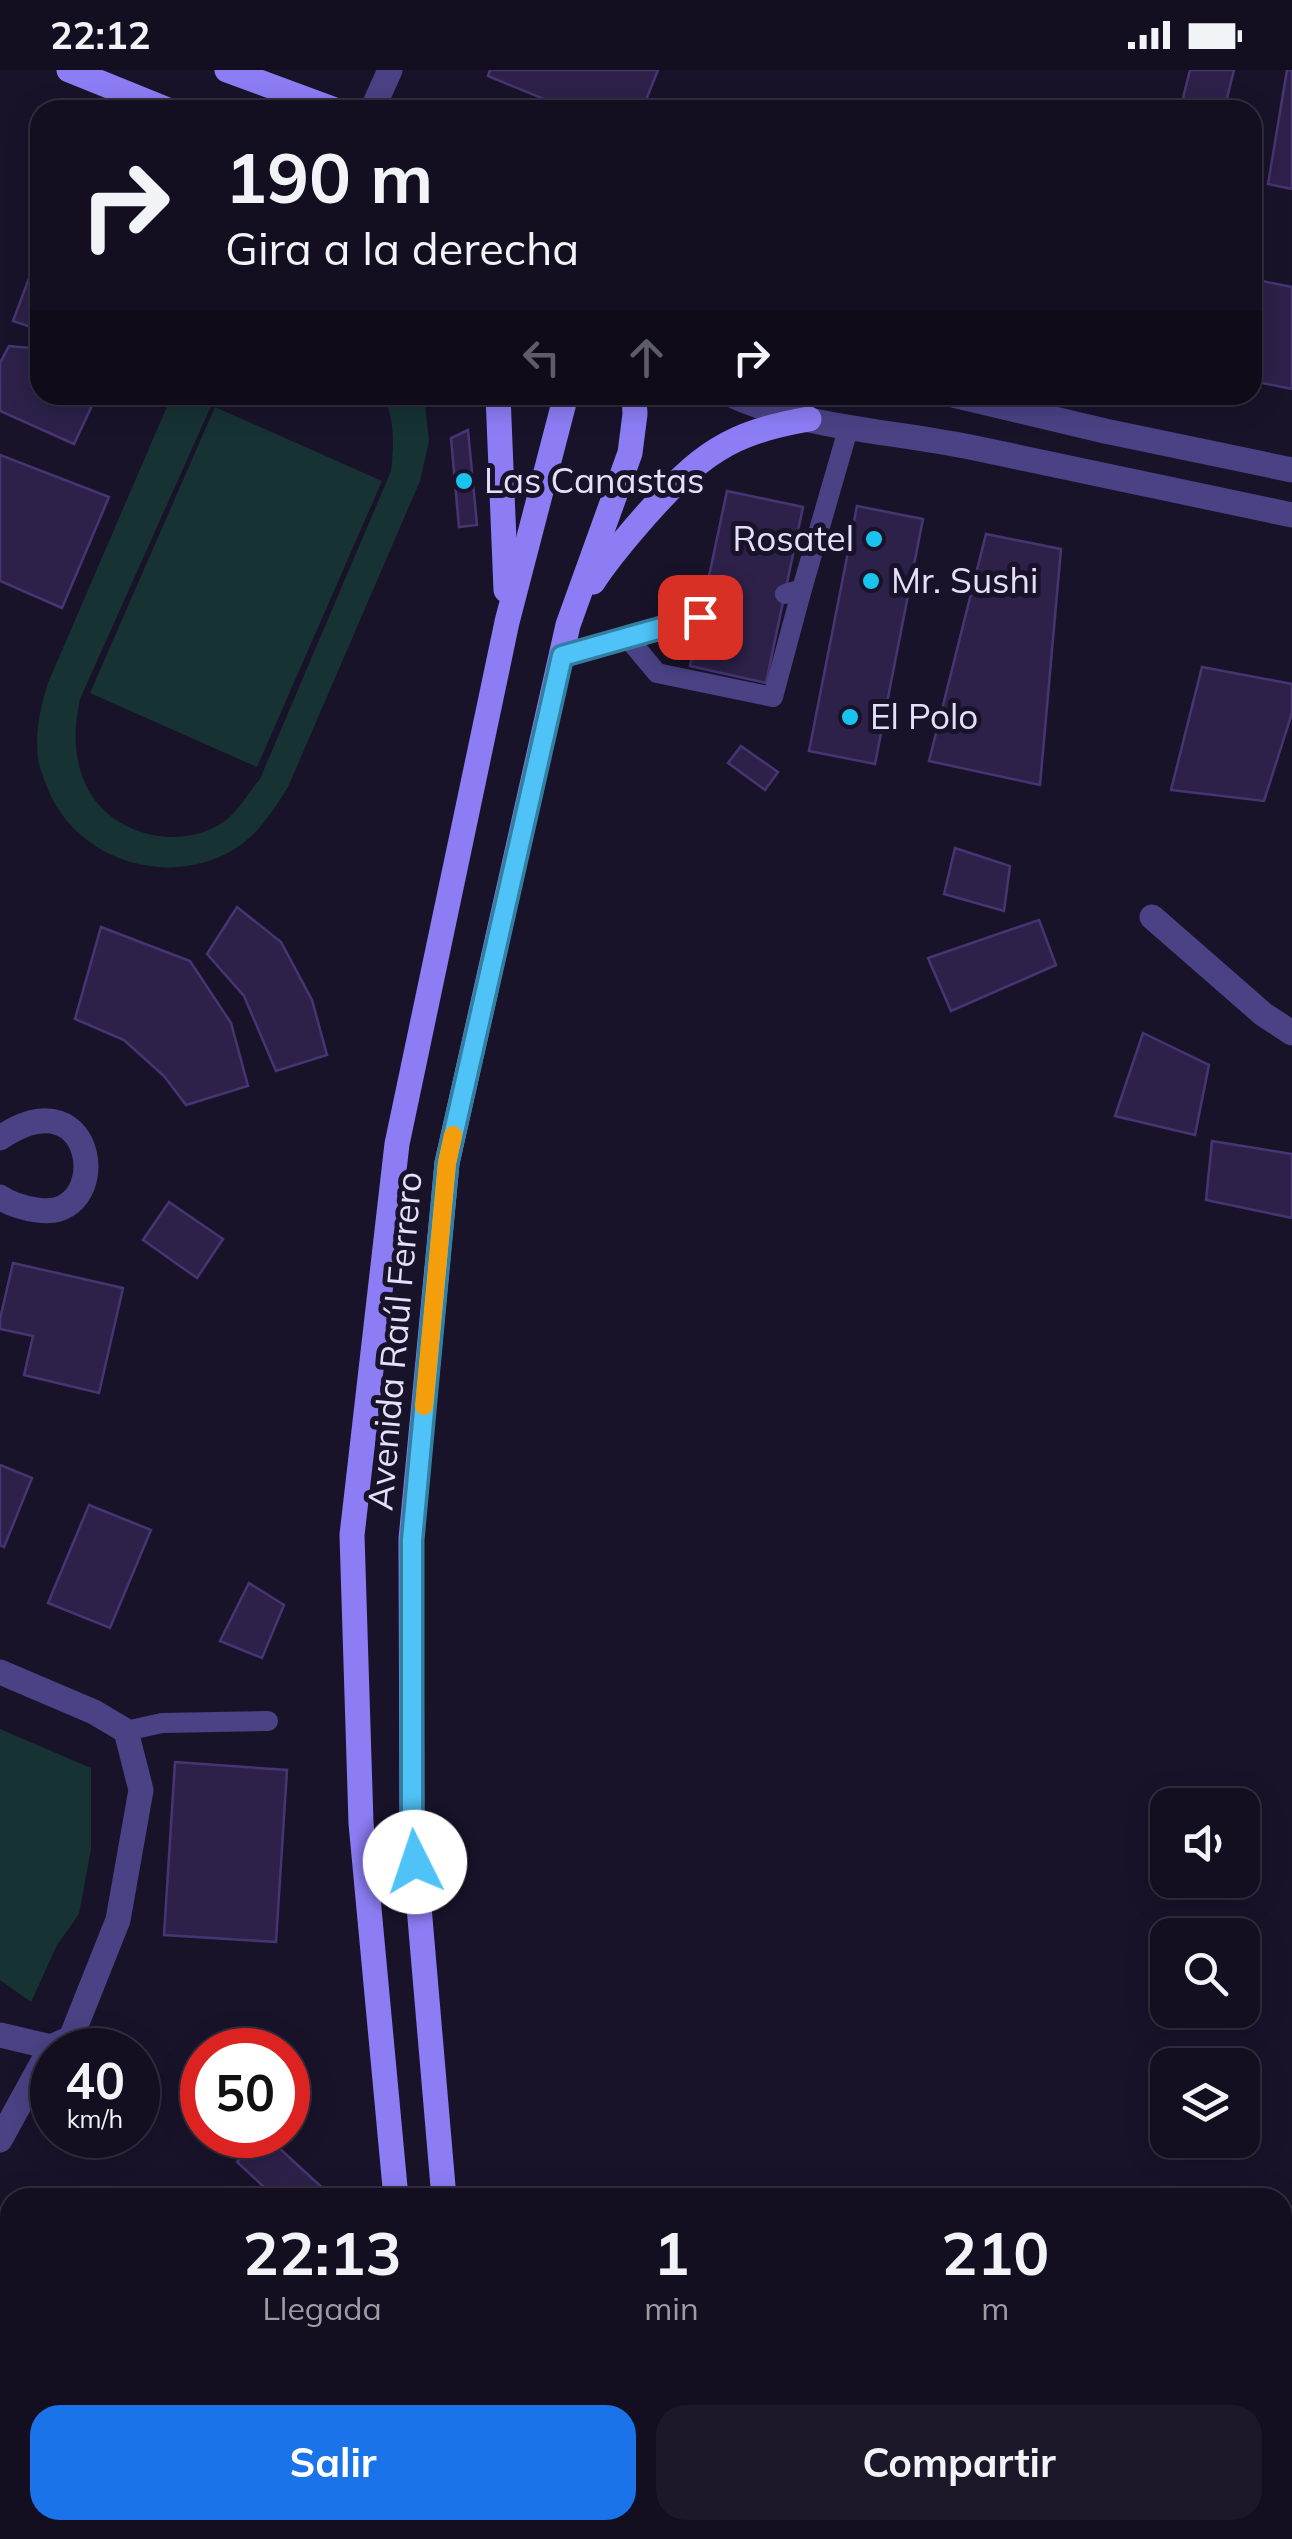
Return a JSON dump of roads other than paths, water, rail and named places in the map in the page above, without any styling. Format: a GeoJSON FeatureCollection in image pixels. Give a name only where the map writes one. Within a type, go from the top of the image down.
{"type":"FeatureCollection","features":[{"type":"Feature","properties":{"kind":"main road"},"geometry":{"type":"LineString","coordinates":[[69,70],[143,100]]}},
{"type":"Feature","properties":{"kind":"main road"},"geometry":{"type":"LineString","coordinates":[[228,70],[308,100]]}},
{"type":"Feature","properties":{"kind":"main road"},"geometry":{"type":"LineString","coordinates":[[499,405],[507,622]]}},
{"type":"Feature","properties":{"kind":"main road","name":"Avenida Raúl Ferrero"},"geometry":{"type":"LineString","coordinates":[[394,2188],[361,1824],[352,1534],[397,1144],[507,622],[563,405]]}},
{"type":"Feature","properties":{"kind":"main road","name":"Avenida Raúl Ferrero"},"geometry":{"type":"LineString","coordinates":[[443,2188],[412,1824],[412,1540],[447,1163],[568,624],[630,453],[634,405]]}},
{"type":"Feature","properties":{"kind":"main road"},"geometry":{"type":"LineString","coordinates":[[568,624],[608,558],[673,485],[705,456],[746,434],[809,419]]}},
{"type":"Feature","properties":{"kind":"street"},"geometry":{"type":"LineString","coordinates":[[376,100],[390,70]]}},
{"type":"Feature","properties":{"kind":"street"},"geometry":{"type":"LineString","coordinates":[[756,405],[809,419],[969,447],[1292,515]]}},
{"type":"Feature","properties":{"kind":"street"},"geometry":{"type":"LineString","coordinates":[[995,405],[1292,470]]}},
{"type":"Feature","properties":{"kind":"street"},"geometry":{"type":"LineString","coordinates":[[1152,917],[1262,1014],[1292,1033]]}},
{"type":"Feature","properties":{"kind":"street"},"geometry":{"type":"LineString","coordinates":[[0,1138],[16,1128],[47,1119],[69,1127],[84,1147],[86,1177],[75,1200],[63,1209],[46,1212],[0,1198]]}},
{"type":"Feature","properties":{"kind":"street"},"geometry":{"type":"LineString","coordinates":[[0,1672],[94,1712],[126,1731],[141,1790],[118,1920],[75,2028]]}},
{"type":"Feature","properties":{"kind":"street"},"geometry":{"type":"LineString","coordinates":[[0,2035],[30,2043]]}},
{"type":"Feature","properties":{"kind":"street"},"geometry":{"type":"LineString","coordinates":[[0,2140],[30,2086]]}},
{"type":"Feature","properties":{"kind":"lane"},"geometry":{"type":"LineString","coordinates":[[627,637],[657,673],[773,697],[793,592],[849,426]]}},
{"type":"Feature","properties":{"kind":"lane"},"geometry":{"type":"LineString","coordinates":[[562,656],[700,617]]}},
{"type":"Feature","properties":{"kind":"lane"},"geometry":{"type":"LineString","coordinates":[[126,1731],[162,1723],[268,1721]]}},
{"type":"Feature","properties":{"kind":"place","name":"Las Canastas"},"geometry":{"type":"Point","coordinates":[464,481]}},
{"type":"Feature","properties":{"kind":"place","name":"Rosatel"},"geometry":{"type":"Point","coordinates":[874,539]}},
{"type":"Feature","properties":{"kind":"place","name":"Mr. Sushi"},"geometry":{"type":"Point","coordinates":[871,581]}},
{"type":"Feature","properties":{"kind":"place","name":"El Polo"},"geometry":{"type":"Point","coordinates":[850,717]}}]}
